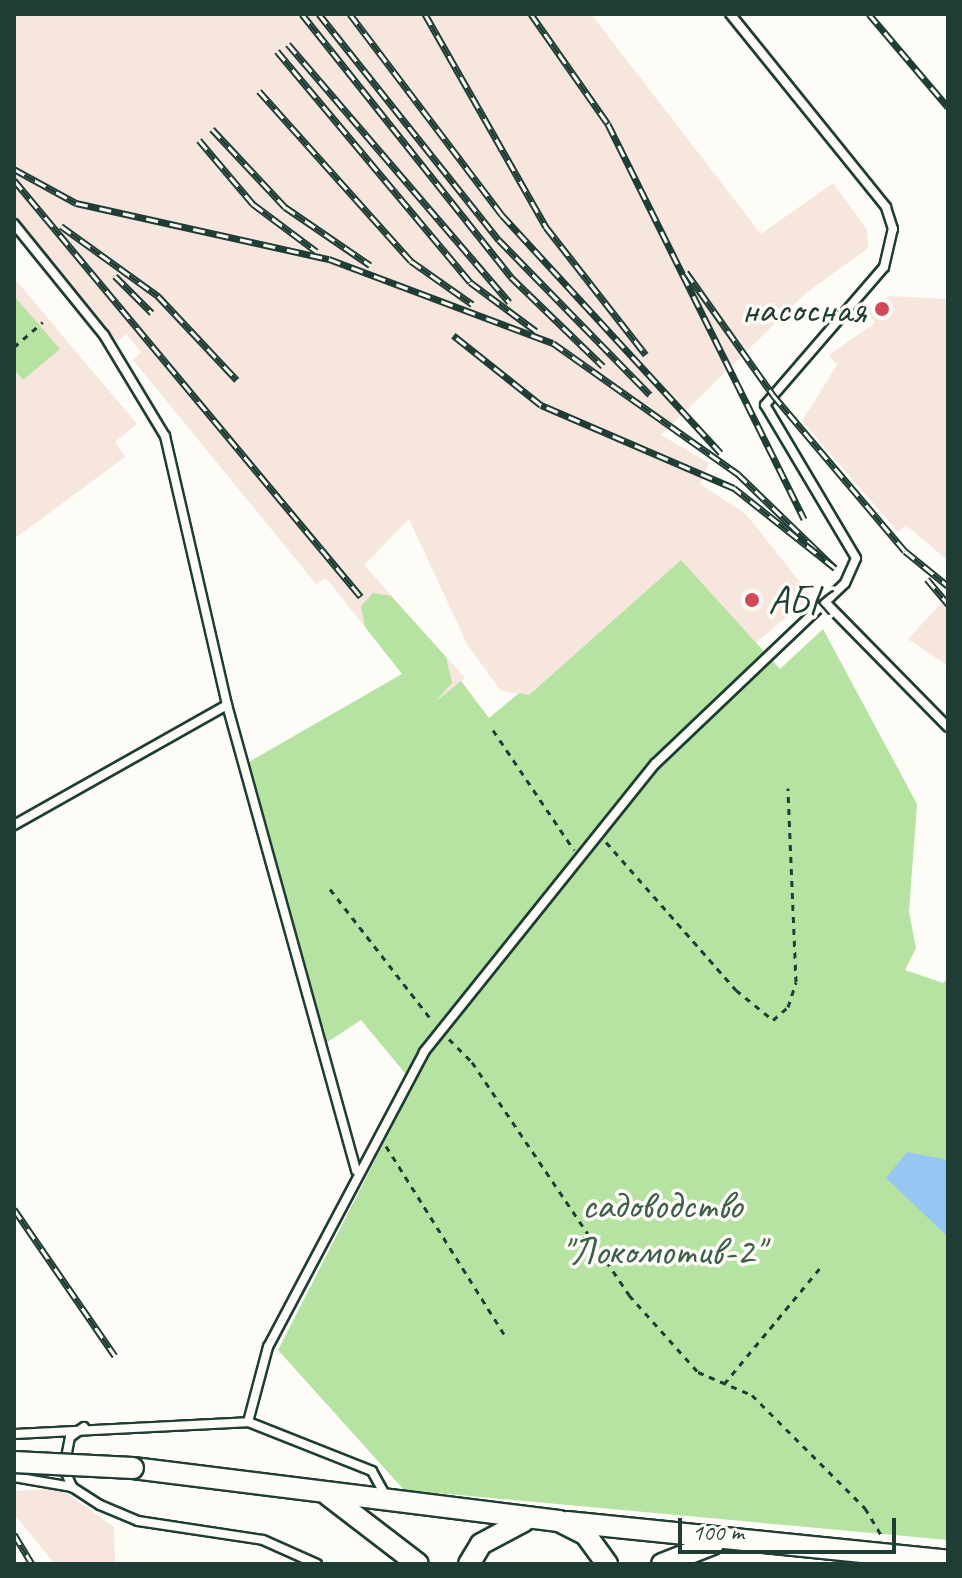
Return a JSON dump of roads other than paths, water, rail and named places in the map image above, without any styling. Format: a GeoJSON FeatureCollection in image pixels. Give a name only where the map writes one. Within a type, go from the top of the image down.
{"type":"FeatureCollection","features":[{"type":"Feature","properties":{"kind":"street"},"geometry":{"type":"LineString","coordinates":[[14,1462],[133,1468],[737,1542],[948,1561]]}},
{"type":"Feature","properties":{"kind":"street"},"geometry":{"type":"LineString","coordinates":[[325,1493],[418,1564]]}},
{"type":"Feature","properties":{"kind":"street"},"geometry":{"type":"LineString","coordinates":[[469,1564],[504,1527],[532,1518]]}},
{"type":"Feature","properties":{"kind":"street"},"geometry":{"type":"LineString","coordinates":[[559,1521],[586,1535],[607,1564]]}},
{"type":"Feature","properties":{"kind":"street"},"geometry":{"type":"LineString","coordinates":[[662,1564],[692,1549],[737,1542]]}},
{"type":"Feature","properties":{"kind":"lane"},"geometry":{"type":"LineString","coordinates":[[248,1422],[268,1347],[356,1170],[440,1031],[655,764],[825,602],[856,558],[765,405],[884,267],[893,229],[886,207],[730,14]]}},
{"type":"Feature","properties":{"kind":"lane"},"geometry":{"type":"LineString","coordinates":[[14,224],[154,408],[227,705],[356,1170]]}},
{"type":"Feature","properties":{"kind":"lane"},"geometry":{"type":"LineString","coordinates":[[825,602],[948,727]]}},
{"type":"Feature","properties":{"kind":"lane"},"geometry":{"type":"LineString","coordinates":[[14,825],[227,705]]}},
{"type":"Feature","properties":{"kind":"lane"},"geometry":{"type":"LineString","coordinates":[[14,1434],[84,1427],[248,1422],[372,1471],[388,1501]]}},
{"type":"Feature","properties":{"kind":"lane"},"geometry":{"type":"LineString","coordinates":[[72,1487],[65,1450],[84,1427]]}},
{"type":"Feature","properties":{"kind":"lane"},"geometry":{"type":"LineString","coordinates":[[14,1477],[72,1487],[138,1521],[263,1540],[317,1564]]}},
{"type":"Feature","properties":{"kind":"water"},"geometry":{"type":"Polygon","coordinates":[[[907,1152],[948,1160],[948,1237],[886,1178],[907,1152]]]}},
{"type":"Feature","properties":{"kind":"railway"},"geometry":{"type":"LineString","coordinates":[[302,14],[511,277],[603,366]]}},
{"type":"Feature","properties":{"kind":"railway"},"geometry":{"type":"LineString","coordinates":[[319,14],[499,240],[650,395]]}},
{"type":"Feature","properties":{"kind":"railway"},"geometry":{"type":"LineString","coordinates":[[350,14],[502,215],[721,453]]}},
{"type":"Feature","properties":{"kind":"railway"},"geometry":{"type":"LineString","coordinates":[[425,14],[546,227],[646,355]]}},
{"type":"Feature","properties":{"kind":"railway"},"geometry":{"type":"LineString","coordinates":[[531,14],[608,124],[804,519]]}},
{"type":"Feature","properties":{"kind":"railway"},"geometry":{"type":"LineString","coordinates":[[869,14],[948,107]]}},
{"type":"Feature","properties":{"kind":"railway"},"geometry":{"type":"LineString","coordinates":[[288,44],[509,302]]}},
{"type":"Feature","properties":{"kind":"railway"},"geometry":{"type":"LineString","coordinates":[[277,51],[470,282],[536,331]]}},
{"type":"Feature","properties":{"kind":"railway"},"geometry":{"type":"LineString","coordinates":[[259,91],[411,261],[472,304]]}},
{"type":"Feature","properties":{"kind":"railway"},"geometry":{"type":"LineString","coordinates":[[212,129],[285,207],[370,265]]}},
{"type":"Feature","properties":{"kind":"railway"},"geometry":{"type":"LineString","coordinates":[[199,140],[253,204],[316,251]]}},
{"type":"Feature","properties":{"kind":"railway"},"geometry":{"type":"LineString","coordinates":[[14,169],[76,203],[329,259],[553,343],[738,474],[835,568],[734,488],[541,405],[453,335]]}},
{"type":"Feature","properties":{"kind":"railway"},"geometry":{"type":"LineString","coordinates":[[14,180],[361,597]]}},
{"type":"Feature","properties":{"kind":"railway"},"geometry":{"type":"LineString","coordinates":[[61,226],[158,296],[237,380]]}},
{"type":"Feature","properties":{"kind":"railway"},"geometry":{"type":"LineString","coordinates":[[686,272],[773,395],[905,551],[948,586]]}},
{"type":"Feature","properties":{"kind":"railway"},"geometry":{"type":"LineString","coordinates":[[115,276],[152,313]]}},
{"type":"Feature","properties":{"kind":"railway"},"geometry":{"type":"LineString","coordinates":[[927,579],[948,604]]}},
{"type":"Feature","properties":{"kind":"railway"},"geometry":{"type":"LineString","coordinates":[[14,1209],[115,1356]]}},
{"type":"Feature","properties":{"kind":"railway"},"geometry":{"type":"LineString","coordinates":[[14,1534],[32,1564]]}},
{"type":"Feature","properties":{"kind":"place","name":"насосная"},"geometry":{"type":"Point","coordinates":[882,309]}},
{"type":"Feature","properties":{"kind":"place","name":"АБК"},"geometry":{"type":"Point","coordinates":[752,600]}},
{"type":"Feature","properties":{"kind":"park label","name":"садоводство \"Локомотив-2\""},"geometry":{"type":"Point","coordinates":[662,1228]}}]}
